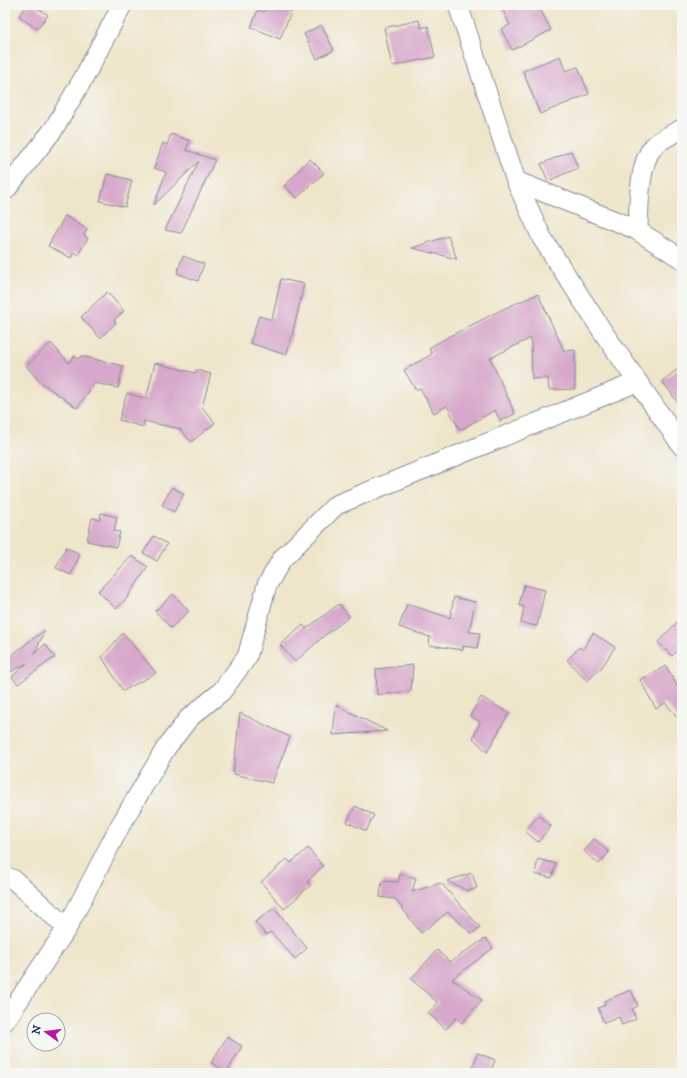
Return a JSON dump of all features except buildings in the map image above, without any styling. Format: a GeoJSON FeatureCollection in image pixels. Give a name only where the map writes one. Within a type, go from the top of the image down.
{"type":"FeatureCollection","features":[{"type":"Feature","properties":{"kind":"street"},"geometry":{"type":"LineString","coordinates":[[5,191],[53,130],[83,79],[122,5]]}},
{"type":"Feature","properties":{"kind":"street"},"geometry":{"type":"LineString","coordinates":[[458,5],[516,181],[542,238],[637,382],[682,446]]}},
{"type":"Feature","properties":{"kind":"street"},"geometry":{"type":"LineString","coordinates":[[636,229],[638,226],[639,201],[647,156],[654,145],[682,129]]}},
{"type":"Feature","properties":{"kind":"street"},"geometry":{"type":"LineString","coordinates":[[516,181],[636,229],[682,259]]}},
{"type":"Feature","properties":{"kind":"street"},"geometry":{"type":"LineString","coordinates":[[5,1021],[67,928],[121,824],[166,748],[189,718],[221,692],[247,657],[267,585],[282,559],[336,505],[637,382]]}},
{"type":"Feature","properties":{"kind":"street"},"geometry":{"type":"LineString","coordinates":[[5,876],[14,880],[67,928]]}}]}
